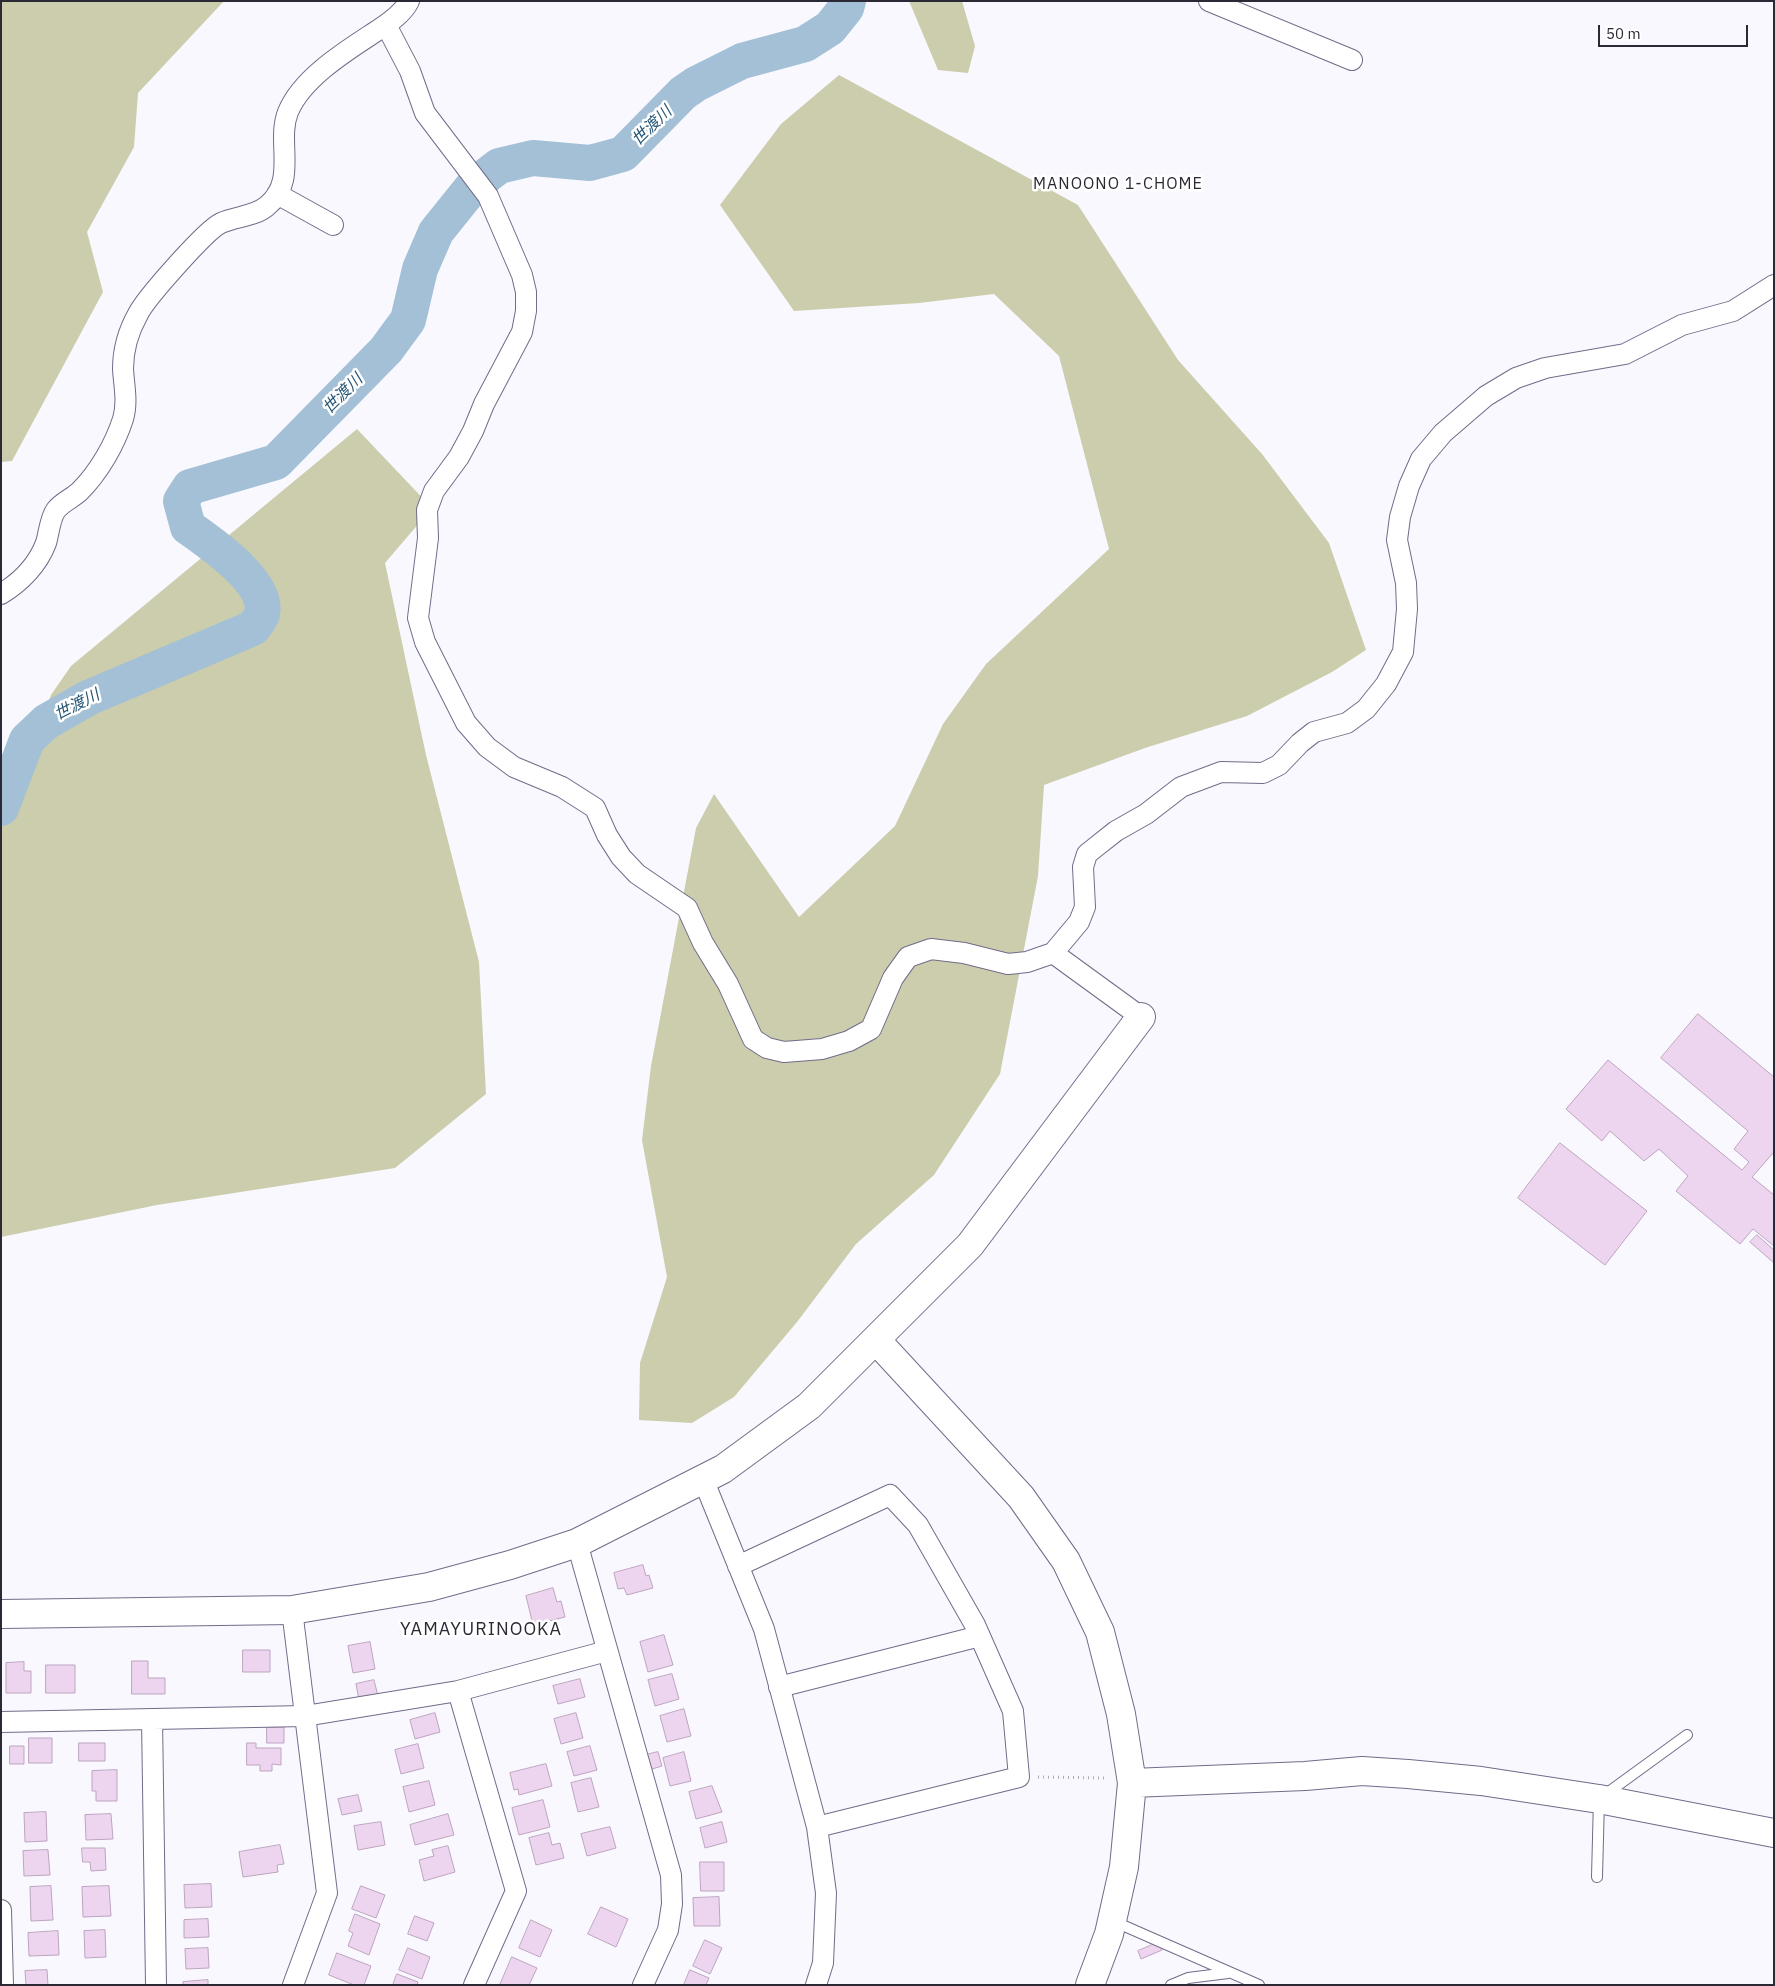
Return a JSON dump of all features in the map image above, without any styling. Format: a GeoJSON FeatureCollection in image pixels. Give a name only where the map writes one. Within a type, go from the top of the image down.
{"type":"FeatureCollection","features":[{"type":"Feature","properties":{"kind":"street"},"geometry":{"type":"LineString","coordinates":[[1,594],[11,588],[31,570],[46,544],[55,511],[79,492],[95,473],[115,440],[124,417],[126,392],[123,367],[128,338],[138,312],[203,238],[220,223],[248,216],[268,206],[280,190],[286,168],[285,135],[288,112],[303,89],[327,65],[386,25],[407,6],[409,1]]}},
{"type":"Feature","properties":{"kind":"street"},"geometry":{"type":"LineString","coordinates":[[1209,1],[1352,60]]}},
{"type":"Feature","properties":{"kind":"street"},"geometry":{"type":"LineString","coordinates":[[386,25],[410,71],[425,113],[488,196],[522,275],[526,292],[526,311],[522,332],[484,404],[459,458],[434,491],[427,510],[428,538],[418,618],[425,642],[466,723],[487,747],[514,766],[562,787],[595,808],[607,835],[621,857],[637,874],[687,908],[703,942],[728,984],[753,1039],[767,1048],[784,1052],[822,1049],[849,1041],[871,1029],[893,978],[908,957],[931,949],[964,953],[1008,964],[1027,962],[1053,953],[1079,922],[1085,906],[1083,867],[1087,854],[1116,831],[1146,814],[1180,786],[1222,772],[1263,773],[1279,765],[1300,743],[1314,732],[1348,723],[1366,709],[1386,684],[1403,652],[1407,609],[1406,583],[1397,540],[1400,517],[1409,486],[1421,459],[1443,433],[1486,396],[1516,378],[1544,368],[1625,354],[1682,325],[1733,311],[1774,286]]}},
{"type":"Feature","properties":{"kind":"street"},"geometry":{"type":"LineString","coordinates":[[277,194],[333,225]]}},
{"type":"Feature","properties":{"kind":"street"},"geometry":{"type":"LineString","coordinates":[[1,1614],[292,1610],[429,1587],[577,1544],[723,1469],[809,1406],[970,1246],[1141,1017],[1053,953]]}},
{"type":"Feature","properties":{"kind":"street"},"geometry":{"type":"LineString","coordinates":[[876,1340],[1021,1497],[1066,1561],[1100,1632],[1121,1714],[1120,1781],[1124,1868],[1109,1934],[1090,1985]]}},
{"type":"Feature","properties":{"kind":"street"},"geometry":{"type":"LineString","coordinates":[[703,1479],[764,1628],[817,1828],[826,1893],[823,1963],[816,1985]]}},
{"type":"Feature","properties":{"kind":"street"},"geometry":{"type":"LineString","coordinates":[[738,1566],[890,1495],[918,1525],[980,1636],[1013,1711],[1019,1777],[817,1828]]}},
{"type":"Feature","properties":{"kind":"street"},"geometry":{"type":"LineString","coordinates":[[577,1544],[671,1875],[672,1904],[668,1930],[643,1985]]}},
{"type":"Feature","properties":{"kind":"street"},"geometry":{"type":"LineString","coordinates":[[292,1610],[327,1893],[293,1985]]}},
{"type":"Feature","properties":{"kind":"street"},"geometry":{"type":"LineString","coordinates":[[779,1687],[980,1636]]}},
{"type":"Feature","properties":{"kind":"street"},"geometry":{"type":"LineString","coordinates":[[1,1722],[305,1716],[458,1692],[607,1650]]}},
{"type":"Feature","properties":{"kind":"street"},"geometry":{"type":"LineString","coordinates":[[458,1692],[516,1891],[474,1985]]}},
{"type":"Feature","properties":{"kind":"street"},"geometry":{"type":"LineString","coordinates":[[152,1719],[156,1985]]}},
{"type":"Feature","properties":{"kind":"street"},"geometry":{"type":"LineString","coordinates":[[1120,1781],[1305,1776],[1362,1771],[1481,1781],[1598,1799],[1774,1833]]}},
{"type":"Feature","properties":{"kind":"street"},"geometry":{"type":"LineString","coordinates":[[1,1910],[3,1985]]}},
{"type":"Feature","properties":{"kind":"lane"},"geometry":{"type":"LineString","coordinates":[[1597,1877],[1598,1799],[1687,1735]]}},
{"type":"Feature","properties":{"kind":"lane"},"geometry":{"type":"LineString","coordinates":[[1112,1921],[1259,1985]]}},
{"type":"Feature","properties":{"kind":"lane"},"geometry":{"type":"LineString","coordinates":[[1171,1985],[1188,1978],[1231,1972]]}},
{"type":"Feature","properties":{"kind":"path"},"geometry":{"type":"LineString","coordinates":[[1019,1777],[1120,1781]]}},
{"type":"Feature","properties":{"kind":"green space"},"geometry":{"type":"Polygon","coordinates":[[[1,1],[224,1],[138,93],[134,147],[87,232],[103,292],[12,461],[1,462],[1,1]]]}},
{"type":"Feature","properties":{"kind":"green space"},"geometry":{"type":"Polygon","coordinates":[[[909,1],[962,1],[975,46],[968,73],[938,70],[909,1]]]}},
{"type":"Feature","properties":{"kind":"green space"},"geometry":{"type":"Polygon","coordinates":[[[839,75],[1078,205],[1178,360],[1262,454],[1329,543],[1366,650],[1332,672],[1247,716],[1145,748],[1044,785],[1038,876],[1000,1074],[934,1175],[856,1244],[797,1322],[734,1397],[692,1423],[639,1420],[640,1363],[667,1277],[642,1140],[651,1066],[696,828],[714,794],[799,917],[895,826],[943,724],[986,664],[1109,549],[1059,356],[994,294],[919,303],[794,311],[720,205],[781,124],[839,75]]]}},
{"type":"Feature","properties":{"kind":"green space"},"geometry":{"type":"Polygon","coordinates":[[[357,429],[432,508],[385,563],[426,755],[479,962],[486,1094],[395,1168],[157,1205],[1,1237],[1,825],[51,695],[71,666],[357,429]]]}},
{"type":"Feature","properties":{"kind":"building"},"geometry":{"type":"Polygon","coordinates":[[[1698,1014],[1774,1077],[1774,1152],[1752,1177],[1774,1195],[1774,1246],[1753,1229],[1740,1244],[1676,1191],[1688,1176],[1659,1149],[1644,1161],[1610,1131],[1602,1141],[1566,1109],[1608,1060],[1742,1170],[1749,1162],[1734,1149],[1748,1131],[1661,1058],[1698,1014]]]}},
{"type":"Feature","properties":{"kind":"building"},"geometry":{"type":"Polygon","coordinates":[[[1560,1143],[1647,1211],[1605,1265],[1518,1198],[1560,1143]]]}},
{"type":"Feature","properties":{"kind":"building"},"geometry":{"type":"Polygon","coordinates":[[[1757,1235],[1774,1250],[1774,1263],[1750,1242],[1757,1235]]]}},
{"type":"Feature","properties":{"kind":"building"},"geometry":{"type":"Polygon","coordinates":[[[643,1565],[646,1576],[649,1575],[653,1588],[627,1595],[624,1588],[618,1589],[614,1573],[643,1565]]]}},
{"type":"Feature","properties":{"kind":"building"},"geometry":{"type":"Polygon","coordinates":[[[553,1588],[557,1602],[561,1601],[565,1617],[533,1625],[526,1596],[553,1588]]]}},
{"type":"Feature","properties":{"kind":"building"},"geometry":{"type":"Polygon","coordinates":[[[664,1635],[673,1665],[648,1672],[640,1642],[664,1635]]]}},
{"type":"Feature","properties":{"kind":"building"},"geometry":{"type":"Polygon","coordinates":[[[370,1642],[375,1669],[353,1673],[348,1646],[370,1642]]]}},
{"type":"Feature","properties":{"kind":"building"},"geometry":{"type":"Polygon","coordinates":[[[243,1650],[270,1650],[270,1672],[243,1672],[243,1650]]]}},
{"type":"Feature","properties":{"kind":"building"},"geometry":{"type":"Polygon","coordinates":[[[132,1661],[148,1661],[148,1678],[165,1678],[165,1694],[132,1694],[132,1661]]]}},
{"type":"Feature","properties":{"kind":"building"},"geometry":{"type":"Polygon","coordinates":[[[24,1662],[24,1671],[31,1671],[31,1693],[6,1693],[6,1663],[24,1662]]]}},
{"type":"Feature","properties":{"kind":"building"},"geometry":{"type":"Polygon","coordinates":[[[46,1665],[75,1665],[75,1693],[46,1693],[46,1665]]]}},
{"type":"Feature","properties":{"kind":"building"},"geometry":{"type":"Polygon","coordinates":[[[672,1674],[679,1699],[655,1706],[648,1680],[672,1674]]]}},
{"type":"Feature","properties":{"kind":"building"},"geometry":{"type":"Polygon","coordinates":[[[580,1679],[585,1697],[558,1704],[553,1686],[580,1679]]]}},
{"type":"Feature","properties":{"kind":"building"},"geometry":{"type":"Polygon","coordinates":[[[374,1680],[378,1696],[359,1700],[356,1684],[374,1680]]]}},
{"type":"Feature","properties":{"kind":"building"},"geometry":{"type":"Polygon","coordinates":[[[684,1709],[691,1736],[667,1742],[660,1716],[684,1709]]]}},
{"type":"Feature","properties":{"kind":"building"},"geometry":{"type":"Polygon","coordinates":[[[435,1713],[440,1732],[415,1739],[410,1720],[435,1713]]]}},
{"type":"Feature","properties":{"kind":"building"},"geometry":{"type":"Polygon","coordinates":[[[576,1713],[583,1738],[561,1744],[554,1719],[576,1713]]]}},
{"type":"Feature","properties":{"kind":"building"},"geometry":{"type":"Polygon","coordinates":[[[267,1727],[284,1727],[284,1743],[267,1743],[267,1727]]]}},
{"type":"Feature","properties":{"kind":"building"},"geometry":{"type":"Polygon","coordinates":[[[29,1738],[52,1738],[52,1763],[29,1763],[29,1738]]]}},
{"type":"Feature","properties":{"kind":"building"},"geometry":{"type":"Polygon","coordinates":[[[79,1743],[105,1743],[105,1761],[79,1761],[79,1743]]]}},
{"type":"Feature","properties":{"kind":"building"},"geometry":{"type":"Polygon","coordinates":[[[247,1743],[256,1743],[256,1748],[281,1748],[281,1765],[272,1764],[272,1771],[260,1771],[260,1765],[247,1765],[247,1743]]]}},
{"type":"Feature","properties":{"kind":"building"},"geometry":{"type":"Polygon","coordinates":[[[418,1744],[424,1768],[401,1774],[395,1750],[418,1744]]]}},
{"type":"Feature","properties":{"kind":"building"},"geometry":{"type":"Polygon","coordinates":[[[10,1746],[24,1746],[24,1764],[10,1764],[10,1746]]]}},
{"type":"Feature","properties":{"kind":"building"},"geometry":{"type":"Polygon","coordinates":[[[590,1746],[597,1770],[574,1776],[567,1752],[590,1746]]]}},
{"type":"Feature","properties":{"kind":"building"},"geometry":{"type":"Polygon","coordinates":[[[658,1752],[662,1766],[649,1770],[645,1755],[658,1752]]]}},
{"type":"Feature","properties":{"kind":"building"},"geometry":{"type":"Polygon","coordinates":[[[684,1752],[691,1781],[670,1786],[663,1758],[684,1752]]]}},
{"type":"Feature","properties":{"kind":"building"},"geometry":{"type":"Polygon","coordinates":[[[546,1764],[552,1786],[519,1795],[518,1789],[514,1790],[510,1773],[546,1764]]]}},
{"type":"Feature","properties":{"kind":"building"},"geometry":{"type":"Polygon","coordinates":[[[117,1770],[117,1801],[96,1801],[96,1791],[92,1791],[92,1771],[117,1770]]]}},
{"type":"Feature","properties":{"kind":"building"},"geometry":{"type":"Polygon","coordinates":[[[591,1778],[599,1807],[578,1812],[571,1783],[591,1778]]]}},
{"type":"Feature","properties":{"kind":"building"},"geometry":{"type":"Polygon","coordinates":[[[429,1781],[435,1805],[409,1812],[403,1787],[429,1781]]]}},
{"type":"Feature","properties":{"kind":"building"},"geometry":{"type":"Polygon","coordinates":[[[712,1786],[722,1812],[696,1819],[689,1792],[712,1786]]]}},
{"type":"Feature","properties":{"kind":"building"},"geometry":{"type":"Polygon","coordinates":[[[358,1795],[362,1811],[342,1815],[338,1799],[358,1795]]]}},
{"type":"Feature","properties":{"kind":"building"},"geometry":{"type":"Polygon","coordinates":[[[543,1800],[550,1827],[519,1835],[512,1808],[543,1800]]]}},
{"type":"Feature","properties":{"kind":"building"},"geometry":{"type":"Polygon","coordinates":[[[46,1812],[47,1841],[25,1842],[24,1813],[46,1812]]]}},
{"type":"Feature","properties":{"kind":"building"},"geometry":{"type":"Polygon","coordinates":[[[111,1814],[113,1839],[86,1840],[85,1815],[111,1814]]]}},
{"type":"Feature","properties":{"kind":"building"},"geometry":{"type":"Polygon","coordinates":[[[448,1814],[454,1835],[415,1845],[410,1825],[448,1814]]]}},
{"type":"Feature","properties":{"kind":"building"},"geometry":{"type":"Polygon","coordinates":[[[381,1822],[385,1845],[358,1850],[354,1826],[381,1822]]]}},
{"type":"Feature","properties":{"kind":"building"},"geometry":{"type":"Polygon","coordinates":[[[722,1822],[727,1842],[705,1848],[700,1828],[722,1822]]]}},
{"type":"Feature","properties":{"kind":"building"},"geometry":{"type":"Polygon","coordinates":[[[610,1827],[616,1848],[587,1856],[581,1834],[610,1827]]]}},
{"type":"Feature","properties":{"kind":"building"},"geometry":{"type":"Polygon","coordinates":[[[549,1833],[552,1845],[560,1843],[564,1858],[536,1865],[529,1838],[549,1833]]]}},
{"type":"Feature","properties":{"kind":"building"},"geometry":{"type":"Polygon","coordinates":[[[280,1845],[284,1864],[277,1865],[278,1872],[243,1877],[239,1852],[280,1845]]]}},
{"type":"Feature","properties":{"kind":"building"},"geometry":{"type":"Polygon","coordinates":[[[448,1846],[455,1872],[424,1881],[419,1860],[434,1856],[432,1850],[448,1846]]]}},
{"type":"Feature","properties":{"kind":"building"},"geometry":{"type":"Polygon","coordinates":[[[82,1848],[105,1848],[106,1870],[91,1871],[90,1862],[83,1862],[82,1848]]]}},
{"type":"Feature","properties":{"kind":"building"},"geometry":{"type":"Polygon","coordinates":[[[48,1850],[50,1875],[24,1876],[23,1851],[48,1850]]]}},
{"type":"Feature","properties":{"kind":"building"},"geometry":{"type":"Polygon","coordinates":[[[700,1862],[724,1862],[724,1891],[701,1891],[700,1862]]]}},
{"type":"Feature","properties":{"kind":"building"},"geometry":{"type":"Polygon","coordinates":[[[211,1884],[212,1907],[185,1908],[184,1885],[211,1884]]]}},
{"type":"Feature","properties":{"kind":"building"},"geometry":{"type":"Polygon","coordinates":[[[51,1886],[53,1920],[31,1921],[30,1887],[51,1886]]]}},
{"type":"Feature","properties":{"kind":"building"},"geometry":{"type":"Polygon","coordinates":[[[109,1886],[111,1916],[83,1917],[82,1887],[109,1886]]]}},
{"type":"Feature","properties":{"kind":"building"},"geometry":{"type":"Polygon","coordinates":[[[361,1886],[385,1895],[376,1918],[352,1909],[361,1886]]]}},
{"type":"Feature","properties":{"kind":"building"},"geometry":{"type":"Polygon","coordinates":[[[719,1897],[720,1926],[694,1926],[693,1898],[719,1897]]]}},
{"type":"Feature","properties":{"kind":"building"},"geometry":{"type":"Polygon","coordinates":[[[601,1907],[628,1919],[616,1947],[588,1934],[601,1907]]]}},
{"type":"Feature","properties":{"kind":"building"},"geometry":{"type":"Polygon","coordinates":[[[355,1914],[380,1924],[369,1955],[348,1946],[353,1933],[349,1931],[355,1914]]]}},
{"type":"Feature","properties":{"kind":"building"},"geometry":{"type":"Polygon","coordinates":[[[415,1916],[434,1923],[427,1941],[408,1934],[415,1916]]]}},
{"type":"Feature","properties":{"kind":"building"},"geometry":{"type":"Polygon","coordinates":[[[208,1919],[209,1937],[184,1938],[184,1920],[208,1919]]]}},
{"type":"Feature","properties":{"kind":"building"},"geometry":{"type":"Polygon","coordinates":[[[531,1920],[552,1930],[540,1957],[519,1948],[531,1920]]]}},
{"type":"Feature","properties":{"kind":"building"},"geometry":{"type":"Polygon","coordinates":[[[105,1930],[106,1957],[85,1958],[84,1931],[105,1930]]]}},
{"type":"Feature","properties":{"kind":"building"},"geometry":{"type":"Polygon","coordinates":[[[58,1931],[59,1955],[29,1956],[28,1933],[58,1931]]]}},
{"type":"Feature","properties":{"kind":"building"},"geometry":{"type":"Polygon","coordinates":[[[705,1940],[722,1948],[710,1974],[693,1966],[705,1940]]]}},
{"type":"Feature","properties":{"kind":"building"},"geometry":{"type":"Polygon","coordinates":[[[1159,1942],[1162,1950],[1141,1959],[1138,1951],[1159,1942]]]}},
{"type":"Feature","properties":{"kind":"building"},"geometry":{"type":"Polygon","coordinates":[[[208,1948],[209,1968],[186,1969],[185,1949],[208,1948]]]}},
{"type":"Feature","properties":{"kind":"building"},"geometry":{"type":"Polygon","coordinates":[[[408,1948],[430,1957],[422,1979],[399,1970],[408,1948]]]}},
{"type":"Feature","properties":{"kind":"building"},"geometry":{"type":"Polygon","coordinates":[[[337,1953],[371,1966],[364,1985],[354,1985],[329,1975],[337,1953]]]}},
{"type":"Feature","properties":{"kind":"building"},"geometry":{"type":"Polygon","coordinates":[[[512,1957],[537,1968],[529,1985],[500,1985],[512,1957]]]}},
{"type":"Feature","properties":{"kind":"building"},"geometry":{"type":"Polygon","coordinates":[[[47,1970],[48,1985],[26,1985],[25,1971],[47,1970]]]}},
{"type":"Feature","properties":{"kind":"building"},"geometry":{"type":"Polygon","coordinates":[[[690,1970],[709,1978],[706,1985],[684,1985],[690,1970]]]}},
{"type":"Feature","properties":{"kind":"building"},"geometry":{"type":"Polygon","coordinates":[[[397,1974],[418,1982],[417,1985],[393,1985],[397,1974]]]}},
{"type":"Feature","properties":{"kind":"building"},"geometry":{"type":"Polygon","coordinates":[[[208,1980],[208,1985],[183,1985],[183,1982],[208,1980]]]}},
{"type":"Feature","properties":{"kind":"waterway","name":"世渡川"},"geometry":{"type":"LineString","coordinates":[[1,808],[27,740],[46,722],[88,698],[253,628],[256,625],[262,614],[262,602],[256,589],[236,564],[188,527],[181,501],[190,487],[276,462],[386,350],[408,320],[420,269],[436,232],[473,186],[499,166],[533,158],[590,163],[623,154],[683,93],[696,84],[742,61],[805,44],[830,28],[846,8],[848,1]]}},
{"type":"Feature","properties":{"kind":"district","name":"MANOONO 1-CHOME"},"geometry":{"type":"Point","coordinates":[1118,184]}},
{"type":"Feature","properties":{"kind":"district","name":"YAMAYURINOOKA"},"geometry":{"type":"Point","coordinates":[481,1630]}}]}
